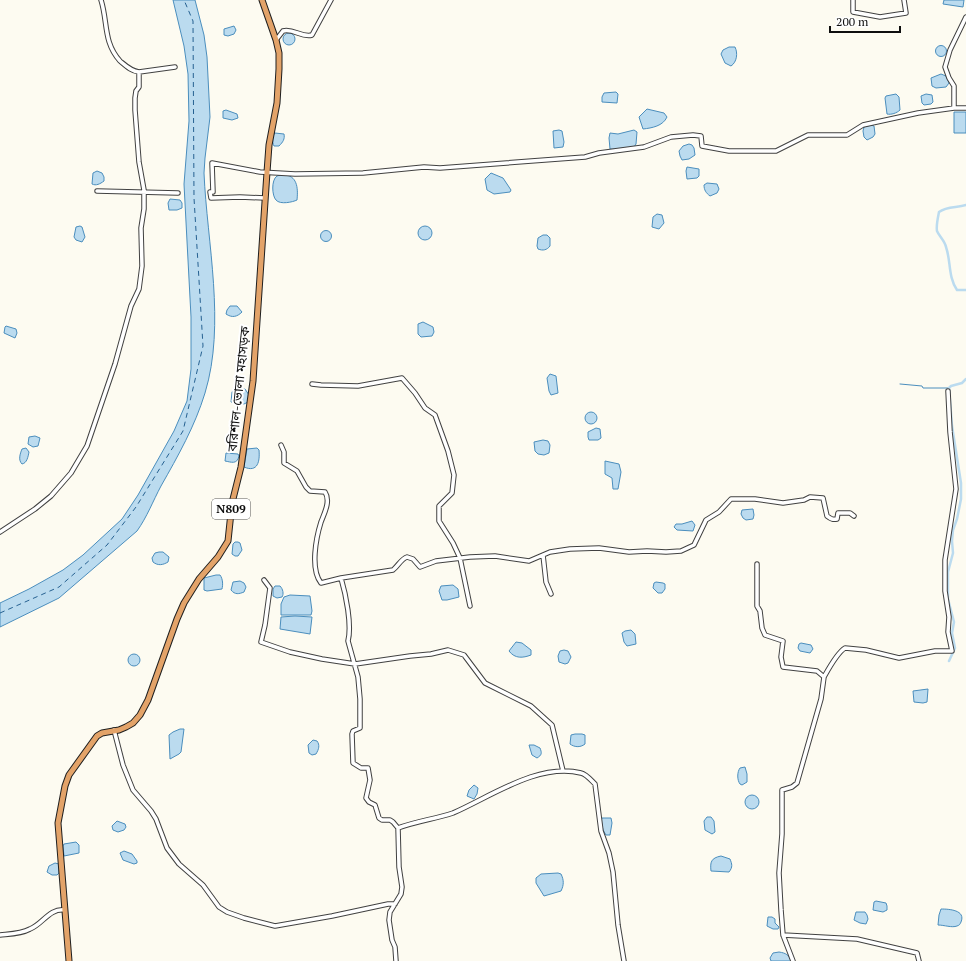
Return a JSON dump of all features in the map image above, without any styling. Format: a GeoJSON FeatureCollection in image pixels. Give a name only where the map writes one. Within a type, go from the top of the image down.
{"type":"FeatureCollection","features":[{"type":"Feature","properties":{"kind":"highway","name":"বরিশাল-ভোলা মহাসড়ক"},"geometry":{"type":"LineString","coordinates":[[69,961],[58,823],[65,786],[74,767],[97,736],[102,733],[119,730],[133,723],[140,716],[148,700],[184,603],[199,579],[218,557],[228,541],[232,503],[240,467],[253,381],[254,346],[262,258],[267,172],[279,89],[278,53],[276,40],[262,0]]}},
{"type":"Feature","properties":{"kind":"street"},"geometry":{"type":"LineString","coordinates":[[101,0],[107,34],[114,53],[126,66],[131,70],[139,72],[175,67]]}},
{"type":"Feature","properties":{"kind":"street"},"geometry":{"type":"LineString","coordinates":[[276,40],[283,31],[287,30],[292,30],[303,35],[312,35],[330,0]]}},
{"type":"Feature","properties":{"kind":"street"},"geometry":{"type":"LineString","coordinates":[[853,0],[853,12],[880,17],[906,13],[904,0]]}},
{"type":"Feature","properties":{"kind":"street"},"geometry":{"type":"LineString","coordinates":[[954,108],[954,86],[945,67],[950,50],[966,18]]}},
{"type":"Feature","properties":{"kind":"street"},"geometry":{"type":"LineString","coordinates":[[0,532],[35,509],[51,496],[71,473],[87,446],[115,364],[131,306],[139,289],[142,266],[141,228],[144,209],[144,186],[138,162],[135,110],[136,91],[139,86],[139,72]]}},
{"type":"Feature","properties":{"kind":"street"},"geometry":{"type":"LineString","coordinates":[[265,198],[211,198],[210,192],[213,192],[212,163],[267,172],[295,174],[363,173],[568,159],[637,148],[670,137],[693,135],[701,136],[702,146],[722,150],[776,151],[808,135],[847,135],[863,125],[918,113],[954,108],[966,108]]}},
{"type":"Feature","properties":{"kind":"street"},"geometry":{"type":"LineString","coordinates":[[97,191],[178,193]]}},
{"type":"Feature","properties":{"kind":"street"},"geometry":{"type":"LineString","coordinates":[[312,384],[358,386],[402,378],[425,408],[434,414],[448,451],[454,474],[452,493],[439,506],[439,521],[453,543],[460,558],[470,606]]}},
{"type":"Feature","properties":{"kind":"street"},"geometry":{"type":"LineString","coordinates":[[793,961],[783,935],[779,873],[782,834],[782,790],[792,787],[797,783],[803,764],[806,746],[819,706],[824,677],[838,656],[839,652],[845,648],[866,650],[898,658],[935,650],[952,651],[948,632],[949,617],[945,590],[945,560],[956,489],[950,432],[948,391]]}},
{"type":"Feature","properties":{"kind":"street"},"geometry":{"type":"LineString","coordinates":[[281,445],[284,452],[284,463],[296,471],[306,487],[310,491],[325,492],[327,495],[326,506],[314,557],[317,578],[320,583],[341,578],[393,570],[403,559],[407,557],[413,559],[420,567],[436,561],[495,556],[529,561],[559,550],[576,548],[599,548],[629,552],[681,551],[694,545],[706,520],[719,512],[730,500],[783,502],[816,497],[823,498],[827,516],[831,519],[838,519],[838,513],[850,513],[854,516]]}},
{"type":"Feature","properties":{"kind":"street"},"geometry":{"type":"LineString","coordinates":[[543,555],[546,582],[551,594]]}},
{"type":"Feature","properties":{"kind":"street"},"geometry":{"type":"LineString","coordinates":[[757,564],[756,606],[760,611],[762,628],[765,635],[783,642],[783,667],[817,671],[824,677]]}},
{"type":"Feature","properties":{"kind":"street"},"geometry":{"type":"LineString","coordinates":[[341,578],[348,614],[348,641],[350,653],[355,664],[360,693],[360,728],[353,731],[352,734],[352,760],[357,766],[368,768],[370,780],[366,798],[369,802],[376,805],[379,818],[382,820],[390,820],[398,828],[399,867],[402,887],[401,894],[390,912],[389,920],[392,940],[395,947],[396,961]]}},
{"type":"Feature","properties":{"kind":"street"},"geometry":{"type":"LineString","coordinates":[[264,580],[270,588],[261,642],[290,652],[355,664],[404,656],[431,654],[448,650],[464,654],[485,683],[531,706],[552,725],[563,771]]}},
{"type":"Feature","properties":{"kind":"street"},"geometry":{"type":"LineString","coordinates":[[114,730],[123,765],[133,790],[156,819],[167,848],[179,864],[203,885],[212,899],[223,909],[254,921],[275,926],[388,904],[395,904]]}},
{"type":"Feature","properties":{"kind":"street"},"geometry":{"type":"LineString","coordinates":[[398,828],[415,822],[453,813],[534,775],[563,771],[582,773],[595,784],[601,832],[607,847],[613,872],[618,925],[624,961]]}},
{"type":"Feature","properties":{"kind":"street"},"geometry":{"type":"LineString","coordinates":[[0,935],[11,935],[29,930],[52,913],[61,909],[65,910]]}},
{"type":"Feature","properties":{"kind":"street"},"geometry":{"type":"LineString","coordinates":[[783,935],[857,939],[917,953],[918,961]]}},
{"type":"Feature","properties":{"kind":"water"},"geometry":{"type":"Polygon","coordinates":[[[173,0],[195,0],[204,35],[207,57],[210,117],[204,173],[214,283],[215,312],[211,367],[205,393],[186,441],[137,531],[59,598],[0,627],[0,603],[63,570],[83,555],[122,519],[138,495],[174,431],[187,401],[191,369],[191,317],[184,184],[189,121],[188,74],[184,46],[173,0]]]}},
{"type":"Feature","properties":{"kind":"water"},"geometry":{"type":"Polygon","coordinates":[[[944,0],[964,0],[963,7],[943,4],[944,0]]]}},
{"type":"Feature","properties":{"kind":"water"},"geometry":{"type":"Polygon","coordinates":[[[234,26],[236,30],[234,34],[228,36],[224,35],[224,29],[234,26]]]}},
{"type":"Feature","properties":{"kind":"water"},"geometry":{"type":"Polygon","coordinates":[[[291,33],[294,34],[294,44],[287,45],[284,44],[283,37],[284,34],[291,33]]]}},
{"type":"Feature","properties":{"kind":"water"},"geometry":{"type":"Polygon","coordinates":[[[941,45],[945,47],[947,51],[945,55],[941,57],[937,55],[935,51],[937,47],[941,45]]]}},
{"type":"Feature","properties":{"kind":"water"},"geometry":{"type":"Polygon","coordinates":[[[729,47],[735,47],[736,52],[736,60],[731,66],[725,63],[721,54],[723,50],[729,47]]]}},
{"type":"Feature","properties":{"kind":"water"},"geometry":{"type":"Polygon","coordinates":[[[941,74],[946,76],[949,83],[946,87],[936,88],[932,86],[931,78],[941,74]]]}},
{"type":"Feature","properties":{"kind":"water"},"geometry":{"type":"Polygon","coordinates":[[[616,92],[618,94],[617,103],[602,102],[604,93],[616,92]]]}},
{"type":"Feature","properties":{"kind":"water"},"geometry":{"type":"Polygon","coordinates":[[[896,94],[899,97],[900,110],[894,114],[887,114],[885,98],[886,96],[896,94]]]}},
{"type":"Feature","properties":{"kind":"water"},"geometry":{"type":"Polygon","coordinates":[[[926,94],[932,95],[933,102],[931,104],[924,105],[922,103],[921,96],[926,94]]]}},
{"type":"Feature","properties":{"kind":"water"},"geometry":{"type":"Polygon","coordinates":[[[647,109],[664,113],[667,117],[663,123],[643,129],[639,117],[647,109]]]}},
{"type":"Feature","properties":{"kind":"water"},"geometry":{"type":"Polygon","coordinates":[[[226,110],[237,114],[238,118],[232,120],[223,118],[223,111],[226,110]]]}},
{"type":"Feature","properties":{"kind":"water"},"geometry":{"type":"Polygon","coordinates":[[[954,112],[966,112],[966,133],[954,133],[954,112]]]}},
{"type":"Feature","properties":{"kind":"water"},"geometry":{"type":"Polygon","coordinates":[[[871,125],[874,126],[875,134],[867,140],[864,137],[864,127],[871,125]]]}},
{"type":"Feature","properties":{"kind":"water"},"geometry":{"type":"Polygon","coordinates":[[[634,130],[637,132],[636,144],[634,147],[610,149],[610,133],[618,134],[634,130]]]}},
{"type":"Feature","properties":{"kind":"water"},"geometry":{"type":"Polygon","coordinates":[[[553,131],[562,131],[564,142],[563,147],[554,148],[553,131]]]}},
{"type":"Feature","properties":{"kind":"water"},"geometry":{"type":"Polygon","coordinates":[[[275,133],[284,134],[282,143],[279,146],[274,146],[273,144],[273,137],[275,133]]]}},
{"type":"Feature","properties":{"kind":"water"},"geometry":{"type":"Polygon","coordinates":[[[689,144],[694,148],[695,155],[689,159],[682,160],[679,151],[683,146],[689,144]]]}},
{"type":"Feature","properties":{"kind":"water"},"geometry":{"type":"Polygon","coordinates":[[[687,167],[699,169],[699,176],[697,178],[687,179],[687,167]]]}},
{"type":"Feature","properties":{"kind":"water"},"geometry":{"type":"Polygon","coordinates":[[[97,171],[102,173],[104,181],[94,185],[92,184],[93,173],[97,171]]]}},
{"type":"Feature","properties":{"kind":"water"},"geometry":{"type":"Polygon","coordinates":[[[491,173],[503,178],[511,190],[510,192],[494,194],[487,190],[485,179],[491,173]]]}},
{"type":"Feature","properties":{"kind":"water"},"geometry":{"type":"Polygon","coordinates":[[[286,175],[293,178],[295,181],[297,188],[297,200],[283,203],[278,202],[273,192],[273,184],[277,176],[286,175]]]}},
{"type":"Feature","properties":{"kind":"water"},"geometry":{"type":"Polygon","coordinates":[[[707,183],[717,184],[719,189],[717,193],[710,196],[707,194],[704,185],[707,183]]]}},
{"type":"Feature","properties":{"kind":"water"},"geometry":{"type":"Polygon","coordinates":[[[170,199],[180,200],[182,203],[182,208],[177,210],[169,210],[168,203],[170,199]]]}},
{"type":"Feature","properties":{"kind":"water"},"geometry":{"type":"Polygon","coordinates":[[[657,214],[662,215],[664,223],[659,229],[652,227],[653,217],[657,214]]]}},
{"type":"Feature","properties":{"kind":"water"},"geometry":{"type":"Polygon","coordinates":[[[422,226],[428,226],[432,230],[432,236],[428,240],[422,240],[418,236],[418,230],[422,226]]]}},
{"type":"Feature","properties":{"kind":"water"},"geometry":{"type":"Polygon","coordinates":[[[76,227],[82,227],[85,237],[82,242],[76,240],[74,237],[76,227]]]}},
{"type":"Feature","properties":{"kind":"water"},"geometry":{"type":"Polygon","coordinates":[[[326,230],[330,232],[332,236],[330,240],[326,242],[322,240],[320,236],[322,232],[326,230]]]}},
{"type":"Feature","properties":{"kind":"water"},"geometry":{"type":"Polygon","coordinates":[[[543,235],[547,235],[550,238],[550,246],[542,250],[538,249],[537,246],[538,238],[543,235]]]}},
{"type":"Feature","properties":{"kind":"water"},"geometry":{"type":"Polygon","coordinates":[[[230,306],[237,306],[242,312],[234,316],[226,314],[230,306]]]}},
{"type":"Feature","properties":{"kind":"water"},"geometry":{"type":"Polygon","coordinates":[[[423,322],[433,327],[434,332],[432,336],[421,337],[418,334],[418,324],[423,322]]]}},
{"type":"Feature","properties":{"kind":"water"},"geometry":{"type":"Polygon","coordinates":[[[6,326],[16,329],[17,333],[15,338],[4,333],[6,326]]]}},
{"type":"Feature","properties":{"kind":"water"},"geometry":{"type":"Polygon","coordinates":[[[550,374],[556,376],[558,393],[551,395],[547,378],[550,374]]]}},
{"type":"Feature","properties":{"kind":"water"},"geometry":{"type":"Polygon","coordinates":[[[235,388],[245,389],[249,395],[248,402],[244,404],[231,402],[232,392],[235,388]]]}},
{"type":"Feature","properties":{"kind":"water"},"geometry":{"type":"Polygon","coordinates":[[[589,412],[593,412],[597,418],[593,424],[589,424],[585,420],[585,416],[589,412]]]}},
{"type":"Feature","properties":{"kind":"water"},"geometry":{"type":"Polygon","coordinates":[[[596,428],[600,429],[601,438],[598,440],[589,440],[588,432],[596,428]]]}},
{"type":"Feature","properties":{"kind":"water"},"geometry":{"type":"Polygon","coordinates":[[[35,436],[40,438],[38,446],[33,447],[28,444],[29,437],[35,436]]]}},
{"type":"Feature","properties":{"kind":"water"},"geometry":{"type":"Polygon","coordinates":[[[543,440],[548,441],[550,445],[549,453],[544,455],[538,454],[535,451],[534,442],[543,440]]]}},
{"type":"Feature","properties":{"kind":"water"},"geometry":{"type":"Polygon","coordinates":[[[26,448],[29,452],[28,456],[26,461],[22,464],[20,461],[20,455],[22,449],[26,448]]]}},
{"type":"Feature","properties":{"kind":"water"},"geometry":{"type":"Polygon","coordinates":[[[257,448],[259,450],[259,454],[257,465],[252,468],[244,467],[247,449],[257,448]]]}},
{"type":"Feature","properties":{"kind":"water"},"geometry":{"type":"Polygon","coordinates":[[[226,453],[238,454],[239,456],[237,461],[225,461],[226,453]]]}},
{"type":"Feature","properties":{"kind":"water"},"geometry":{"type":"Polygon","coordinates":[[[605,461],[619,464],[621,472],[618,489],[613,489],[612,478],[605,474],[605,461]]]}},
{"type":"Feature","properties":{"kind":"water"},"geometry":{"type":"Polygon","coordinates":[[[753,509],[753,519],[746,520],[743,518],[741,514],[742,510],[753,509]]]}},
{"type":"Feature","properties":{"kind":"water"},"geometry":{"type":"Polygon","coordinates":[[[692,521],[695,525],[693,531],[677,530],[674,527],[676,524],[692,521]]]}},
{"type":"Feature","properties":{"kind":"water"},"geometry":{"type":"Polygon","coordinates":[[[235,542],[240,543],[242,550],[238,556],[232,554],[233,544],[235,542]]]}},
{"type":"Feature","properties":{"kind":"water"},"geometry":{"type":"Polygon","coordinates":[[[163,552],[169,557],[168,562],[160,565],[153,562],[152,558],[155,553],[163,552]]]}},
{"type":"Feature","properties":{"kind":"water"},"geometry":{"type":"Polygon","coordinates":[[[220,575],[221,577],[222,589],[204,590],[204,578],[220,575]]]}},
{"type":"Feature","properties":{"kind":"water"},"geometry":{"type":"Polygon","coordinates":[[[240,581],[244,583],[246,587],[244,592],[239,594],[234,593],[231,590],[233,582],[240,581]]]}},
{"type":"Feature","properties":{"kind":"water"},"geometry":{"type":"Polygon","coordinates":[[[654,583],[665,584],[665,589],[662,593],[658,593],[653,588],[654,583]]]}},
{"type":"Feature","properties":{"kind":"water"},"geometry":{"type":"Polygon","coordinates":[[[453,585],[458,589],[459,597],[442,600],[439,591],[441,586],[453,585]]]}},
{"type":"Feature","properties":{"kind":"water"},"geometry":{"type":"Polygon","coordinates":[[[275,586],[281,587],[283,593],[282,597],[277,598],[273,596],[273,589],[275,586]]]}},
{"type":"Feature","properties":{"kind":"water"},"geometry":{"type":"Polygon","coordinates":[[[290,595],[310,596],[312,611],[311,615],[281,615],[281,604],[284,597],[290,595]]]}},
{"type":"Feature","properties":{"kind":"water"},"geometry":{"type":"Polygon","coordinates":[[[281,617],[312,617],[310,634],[280,629],[281,617]]]}},
{"type":"Feature","properties":{"kind":"water"},"geometry":{"type":"Polygon","coordinates":[[[631,630],[635,634],[636,644],[627,646],[624,642],[622,633],[631,630]]]}},
{"type":"Feature","properties":{"kind":"water"},"geometry":{"type":"Polygon","coordinates":[[[516,642],[522,643],[531,650],[531,655],[516,657],[511,654],[509,651],[516,642]]]}},
{"type":"Feature","properties":{"kind":"water"},"geometry":{"type":"Polygon","coordinates":[[[799,644],[811,645],[813,649],[810,653],[800,651],[798,648],[799,644]]]}},
{"type":"Feature","properties":{"kind":"water"},"geometry":{"type":"Polygon","coordinates":[[[560,651],[568,651],[571,657],[568,663],[565,664],[559,662],[558,656],[560,651]]]}},
{"type":"Feature","properties":{"kind":"water"},"geometry":{"type":"Polygon","coordinates":[[[134,654],[138,656],[140,660],[138,664],[134,666],[130,664],[128,660],[130,656],[134,654]]]}},
{"type":"Feature","properties":{"kind":"water"},"geometry":{"type":"Polygon","coordinates":[[[928,689],[927,702],[914,702],[913,691],[928,689]]]}},
{"type":"Feature","properties":{"kind":"water"},"geometry":{"type":"Polygon","coordinates":[[[180,729],[184,729],[181,752],[170,759],[169,735],[180,729]]]}},
{"type":"Feature","properties":{"kind":"water"},"geometry":{"type":"Polygon","coordinates":[[[571,735],[585,735],[585,744],[577,747],[570,744],[571,735]]]}},
{"type":"Feature","properties":{"kind":"water"},"geometry":{"type":"Polygon","coordinates":[[[313,740],[317,741],[319,747],[316,754],[312,755],[309,753],[308,745],[313,740]]]}},
{"type":"Feature","properties":{"kind":"water"},"geometry":{"type":"Polygon","coordinates":[[[529,745],[534,745],[540,748],[541,755],[537,758],[532,755],[529,745]]]}},
{"type":"Feature","properties":{"kind":"water"},"geometry":{"type":"Polygon","coordinates":[[[745,767],[747,782],[742,785],[739,782],[738,774],[740,768],[745,767]]]}},
{"type":"Feature","properties":{"kind":"water"},"geometry":{"type":"Polygon","coordinates":[[[474,785],[478,788],[474,799],[467,796],[469,790],[474,785]]]}},
{"type":"Feature","properties":{"kind":"water"},"geometry":{"type":"Polygon","coordinates":[[[752,795],[757,797],[759,802],[757,807],[752,809],[747,807],[745,802],[747,797],[752,795]]]}},
{"type":"Feature","properties":{"kind":"water"},"geometry":{"type":"Polygon","coordinates":[[[707,817],[711,817],[714,821],[715,832],[712,834],[705,830],[704,821],[707,817]]]}},
{"type":"Feature","properties":{"kind":"water"},"geometry":{"type":"Polygon","coordinates":[[[602,818],[611,818],[612,823],[610,835],[606,835],[603,830],[602,818]]]}},
{"type":"Feature","properties":{"kind":"water"},"geometry":{"type":"Polygon","coordinates":[[[117,821],[125,824],[126,827],[124,830],[118,832],[113,830],[112,826],[117,821]]]}},
{"type":"Feature","properties":{"kind":"water"},"geometry":{"type":"Polygon","coordinates":[[[76,842],[79,845],[79,853],[64,856],[64,844],[76,842]]]}},
{"type":"Feature","properties":{"kind":"water"},"geometry":{"type":"Polygon","coordinates":[[[124,851],[132,854],[137,863],[134,864],[123,860],[120,853],[124,851]]]}},
{"type":"Feature","properties":{"kind":"water"},"geometry":{"type":"Polygon","coordinates":[[[721,856],[730,859],[732,866],[729,872],[711,871],[713,859],[721,856]]]}},
{"type":"Feature","properties":{"kind":"water"},"geometry":{"type":"Polygon","coordinates":[[[55,863],[59,864],[59,873],[57,875],[52,875],[47,872],[49,866],[55,863]]]}},
{"type":"Feature","properties":{"kind":"water"},"geometry":{"type":"Polygon","coordinates":[[[541,874],[561,874],[563,880],[561,891],[544,896],[536,883],[536,878],[541,874]]]}},
{"type":"Feature","properties":{"kind":"water"},"geometry":{"type":"Polygon","coordinates":[[[874,902],[886,903],[887,910],[883,912],[873,910],[874,902]]]}},
{"type":"Feature","properties":{"kind":"water"},"geometry":{"type":"Polygon","coordinates":[[[941,909],[952,910],[959,913],[962,918],[960,924],[953,927],[938,925],[941,909]]]}},
{"type":"Feature","properties":{"kind":"water"},"geometry":{"type":"Polygon","coordinates":[[[856,912],[865,912],[868,919],[866,924],[854,920],[856,912]]]}},
{"type":"Feature","properties":{"kind":"water"},"geometry":{"type":"Polygon","coordinates":[[[768,917],[775,919],[775,923],[779,927],[778,929],[773,929],[767,926],[768,917]]]}},
{"type":"Feature","properties":{"kind":"water"},"geometry":{"type":"Polygon","coordinates":[[[779,952],[787,955],[791,961],[771,961],[770,958],[773,953],[779,952]]]}},
{"type":"Feature","properties":{"kind":"waterway"},"geometry":{"type":"LineString","coordinates":[[966,205],[945,209],[939,212],[937,227],[937,231],[945,245],[949,258],[954,285],[957,290],[966,290]]}},
{"type":"Feature","properties":{"kind":"waterway"},"geometry":{"type":"LineString","coordinates":[[949,661],[955,648],[952,633],[954,622],[948,599],[948,572],[953,553],[953,530],[961,499],[961,483],[952,426],[949,388],[962,383],[966,379]]}},
{"type":"Feature","properties":{"kind":"waterway"},"geometry":{"type":"LineString","coordinates":[[900,384],[922,386],[923,388],[949,388]]}},
{"type":"Feature","properties":{"kind":"ferry route"},"geometry":{"type":"LineString","coordinates":[[0,613],[59,587],[107,545],[136,507],[183,431],[203,346],[194,198],[193,21],[184,0]]}}]}
